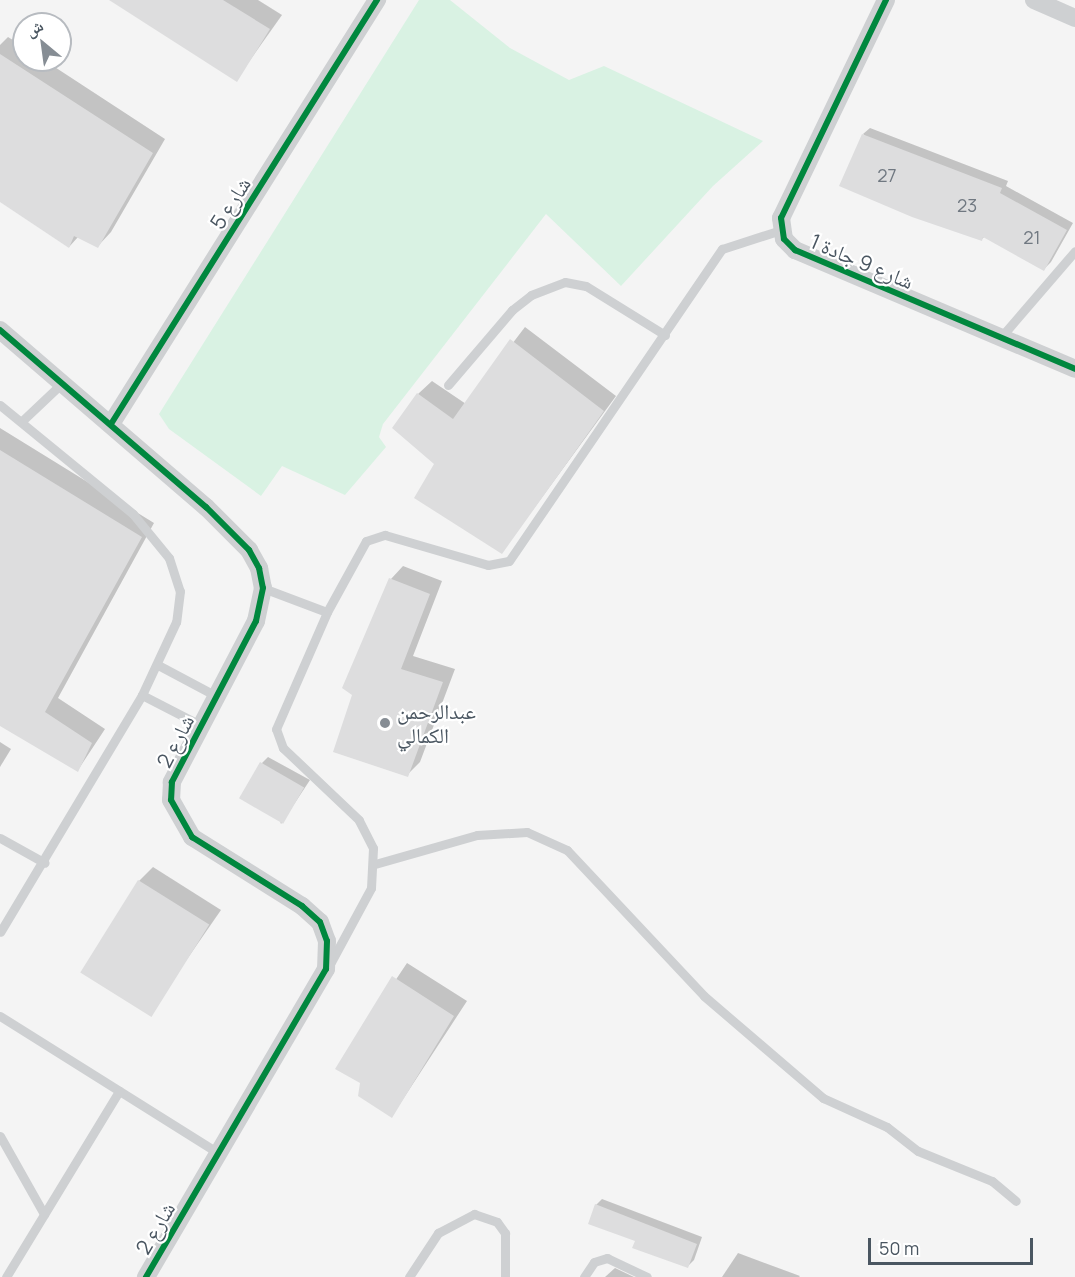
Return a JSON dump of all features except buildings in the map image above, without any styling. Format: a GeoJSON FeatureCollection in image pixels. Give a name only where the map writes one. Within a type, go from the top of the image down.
{"type":"FeatureCollection","features":[{"type":"Feature","properties":{"kind":"street","name":"شارع 5"},"geometry":{"type":"LineString","coordinates":[[111,424],[377,0]]}},
{"type":"Feature","properties":{"kind":"street"},"geometry":{"type":"LineString","coordinates":[[781,230],[781,218],[886,0]]}},
{"type":"Feature","properties":{"kind":"street"},"geometry":{"type":"LineString","coordinates":[[1034,0],[1075,18]]}},
{"type":"Feature","properties":{"kind":"street","name":"شارع 9 جادة 1"},"geometry":{"type":"LineString","coordinates":[[781,230],[795,250],[1075,369]]}},
{"type":"Feature","properties":{"kind":"street"},"geometry":{"type":"LineString","coordinates":[[0,330],[111,424],[249,550],[263,588]]}},
{"type":"Feature","properties":{"kind":"street","name":"شارع 2"},"geometry":{"type":"LineString","coordinates":[[146,1277],[326,969],[327,942],[320,922],[192,837],[179,821],[171,800],[172,782],[256,621],[263,588]]}},
{"type":"Feature","properties":{"kind":"lane"},"geometry":{"type":"LineString","coordinates":[[326,969],[359,914],[375,864],[363,825],[277,736],[278,717],[327,612],[374,536],[488,565],[509,561],[722,249],[781,230]]}},
{"type":"Feature","properties":{"kind":"lane"},"geometry":{"type":"LineString","coordinates":[[1001,337],[1075,251]]}},
{"type":"Feature","properties":{"kind":"lane"},"geometry":{"type":"LineString","coordinates":[[448,385],[513,310],[531,295],[565,282],[586,286],[665,335]]}},
{"type":"Feature","properties":{"kind":"lane"},"geometry":{"type":"LineString","coordinates":[[21,421],[62,383]]}},
{"type":"Feature","properties":{"kind":"lane"},"geometry":{"type":"LineString","coordinates":[[0,405],[133,514],[177,573],[176,622],[158,665],[45,863],[0,932]]}},
{"type":"Feature","properties":{"kind":"lane"},"geometry":{"type":"LineString","coordinates":[[263,588],[327,612]]}},
{"type":"Feature","properties":{"kind":"lane"},"geometry":{"type":"LineString","coordinates":[[158,665],[216,696]]}},
{"type":"Feature","properties":{"kind":"lane","name":"شارع 2"},"geometry":{"type":"LineString","coordinates":[[142,695],[200,725]]}},
{"type":"Feature","properties":{"kind":"lane"},"geometry":{"type":"LineString","coordinates":[[375,864],[477,835],[527,832],[567,850],[704,996],[823,1098],[887,1127],[918,1151],[992,1181],[1016,1201]]}},
{"type":"Feature","properties":{"kind":"lane"},"geometry":{"type":"LineString","coordinates":[[0,838],[45,863]]}},
{"type":"Feature","properties":{"kind":"lane"},"geometry":{"type":"LineString","coordinates":[[0,1016],[218,1154]]}},
{"type":"Feature","properties":{"kind":"lane"},"geometry":{"type":"LineString","coordinates":[[6,1277],[119,1091]]}},
{"type":"Feature","properties":{"kind":"lane"},"geometry":{"type":"LineString","coordinates":[[0,1136],[44,1214]]}},
{"type":"Feature","properties":{"kind":"lane"},"geometry":{"type":"LineString","coordinates":[[409,1277],[438,1233],[474,1214],[497,1222],[505,1233],[505,1277]]}},
{"type":"Feature","properties":{"kind":"lane"},"geometry":{"type":"LineString","coordinates":[[584,1277],[594,1262],[607,1258],[647,1277]]}},
{"type":"Feature","properties":{"kind":"green space"},"geometry":{"type":"Polygon","coordinates":[[[419,0],[450,0],[510,48],[569,80],[604,66],[763,141],[713,186],[621,286],[546,214],[383,424],[379,437],[386,447],[345,495],[282,466],[261,496],[169,429],[159,414],[419,0]]]}},
{"type":"Feature","properties":{"kind":"cycle path"},"geometry":{"type":"LineString","coordinates":[[111,424],[377,0]]}},
{"type":"Feature","properties":{"kind":"cycle path"},"geometry":{"type":"LineString","coordinates":[[886,0],[781,218],[784,239],[795,250],[1075,369]]}},
{"type":"Feature","properties":{"kind":"cycle path"},"geometry":{"type":"LineString","coordinates":[[0,330],[206,507],[249,550],[259,568],[263,588],[256,621],[172,782],[171,800],[192,837],[302,906],[320,922],[327,941],[326,969],[146,1277]]}},
{"type":"Feature","properties":{"kind":"place","name":"عبدالرحمن الكمالي"},"geometry":{"type":"Point","coordinates":[385,723]}}]}
